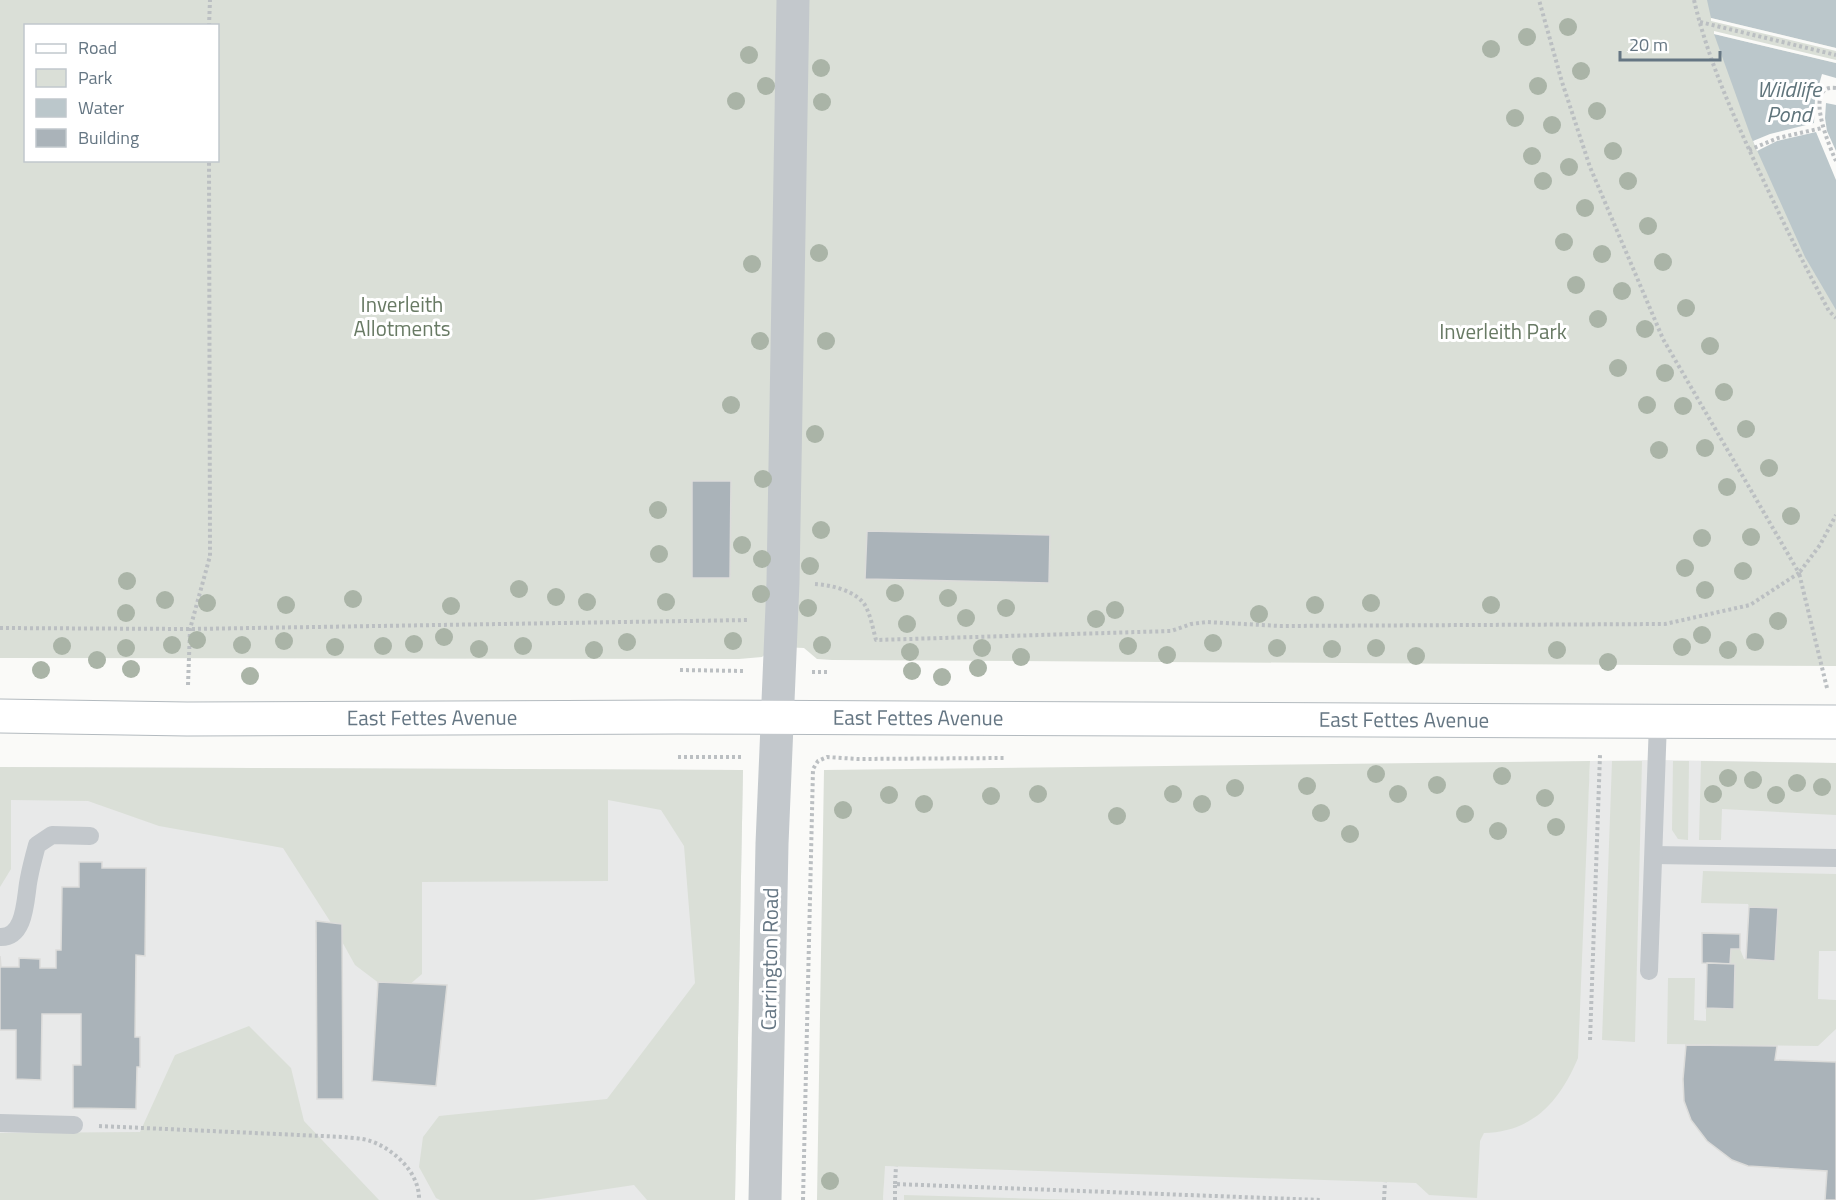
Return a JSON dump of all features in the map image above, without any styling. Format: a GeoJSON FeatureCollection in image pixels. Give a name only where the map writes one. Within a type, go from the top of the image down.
{"type":"FeatureCollection","features":[{"type":"Feature","properties":{"kind":"street","name":"Carrington Road"},"geometry":{"type":"LineString","coordinates":[[765,1200],[777,717],[782,620],[793,0]]}},
{"type":"Feature","properties":{"kind":"street","name":"East Fettes Avenue"},"geometry":{"type":"LineString","coordinates":[[0,716],[187,719],[777,717],[1658,722],[1833,710]]}},
{"type":"Feature","properties":{"kind":"lane"},"geometry":{"type":"LineString","coordinates":[[1649,972],[1658,722]]}},
{"type":"Feature","properties":{"kind":"lane"},"geometry":{"type":"LineString","coordinates":[[0,937],[5,937],[16,930],[25,910],[28,880],[37,845],[52,836],[90,836]]}},
{"type":"Feature","properties":{"kind":"lane"},"geometry":{"type":"LineString","coordinates":[[1654,855],[1836,858]]}},
{"type":"Feature","properties":{"kind":"lane"},"geometry":{"type":"LineString","coordinates":[[0,1123],[74,1125]]}},
{"type":"Feature","properties":{"kind":"path"},"geometry":{"type":"LineString","coordinates":[[209,24],[210,0]]}},
{"type":"Feature","properties":{"kind":"path"},"geometry":{"type":"LineString","coordinates":[[1539,0],[1562,82],[1590,166],[1663,339],[1799,573],[1833,710]]}},
{"type":"Feature","properties":{"kind":"path"},"geometry":{"type":"LineString","coordinates":[[1694,0],[1720,86],[1796,249],[1829,311],[1836,318]]}},
{"type":"Feature","properties":{"kind":"path"},"geometry":{"type":"LineString","coordinates":[[1699,22],[1836,55]]}},
{"type":"Feature","properties":{"kind":"path"},"geometry":{"type":"LineString","coordinates":[[1836,88],[1827,88],[1822,96],[1821,128],[1836,161]]}},
{"type":"Feature","properties":{"kind":"path"},"geometry":{"type":"LineString","coordinates":[[1749,150],[1778,138],[1821,128]]}},
{"type":"Feature","properties":{"kind":"path"},"geometry":{"type":"LineString","coordinates":[[187,719],[190,628],[210,556],[209,162]]}},
{"type":"Feature","properties":{"kind":"path"},"geometry":{"type":"LineString","coordinates":[[811,584],[832,585],[865,605],[876,640],[1171,631],[1191,624],[1207,622],[1280,626],[1665,624],[1750,605],[1799,573],[1820,545],[1836,514]]}},
{"type":"Feature","properties":{"kind":"path"},"geometry":{"type":"LineString","coordinates":[[0,628],[190,628],[782,620]]}},
{"type":"Feature","properties":{"kind":"path"},"geometry":{"type":"LineString","coordinates":[[1590,1040],[1602,721]]}},
{"type":"Feature","properties":{"kind":"path"},"geometry":{"type":"LineString","coordinates":[[678,757],[742,757],[748,763]]}},
{"type":"Feature","properties":{"kind":"path"},"geometry":{"type":"LineString","coordinates":[[803,1200],[813,769],[818,761],[827,757],[1005,759]]}},
{"type":"Feature","properties":{"kind":"path"},"geometry":{"type":"LineString","coordinates":[[74,1125],[344,1137],[368,1141],[392,1152],[411,1172],[419,1200]]}},
{"type":"Feature","properties":{"kind":"path"},"geometry":{"type":"LineString","coordinates":[[895,1200],[896,1166]]}},
{"type":"Feature","properties":{"kind":"path"},"geometry":{"type":"LineString","coordinates":[[1384,1200],[1385,1182]]}},
{"type":"Feature","properties":{"kind":"path"},"geometry":{"type":"LineString","coordinates":[[895,1184],[1321,1200]]}},
{"type":"Feature","properties":{"kind":"shaded area"},"geometry":{"type":"Polygon","coordinates":[[[1590,761],[1836,763],[1836,1200],[883,1200],[894,837],[1585,857],[1590,761]]]}},
{"type":"Feature","properties":{"kind":"shaded area"},"geometry":{"type":"Polygon","coordinates":[[[0,767],[743,770],[735,1200],[0,1200],[0,767]]]}},
{"type":"Feature","properties":{"kind":"green space","name":"Inverleith Park"},"geometry":{"type":"Polygon","coordinates":[[[0,0],[1836,0],[1836,666],[832,660],[817,659],[804,648],[780,647],[770,650],[762,657],[739,659],[0,658],[0,0]]]}},
{"type":"Feature","properties":{"kind":"green space"},"geometry":{"type":"Polygon","coordinates":[[[1590,761],[1578,1058],[1563,1088],[1543,1111],[1517,1127],[1484,1133],[1480,1141],[1477,1198],[1429,1195],[1416,1183],[885,1166],[883,1200],[817,1200],[824,770],[1590,761]]]}},
{"type":"Feature","properties":{"kind":"green space"},"geometry":{"type":"Polygon","coordinates":[[[1612,761],[1642,761],[1635,1042],[1602,1040],[1612,761]]]}},
{"type":"Feature","properties":{"kind":"green space"},"geometry":{"type":"Polygon","coordinates":[[[1673,761],[1689,761],[1688,840],[1678,839],[1672,830],[1673,761]]]}},
{"type":"Feature","properties":{"kind":"green space"},"geometry":{"type":"Polygon","coordinates":[[[1701,761],[1836,763],[1836,815],[1722,809],[1721,840],[1699,840],[1701,761]]]}},
{"type":"Feature","properties":{"kind":"green space"},"geometry":{"type":"Polygon","coordinates":[[[0,767],[743,770],[735,1200],[647,1200],[634,1185],[534,1200],[440,1200],[436,1198],[419,1167],[423,1137],[439,1116],[607,1099],[695,983],[684,846],[661,810],[608,800],[608,881],[422,882],[422,974],[396,996],[355,965],[335,929],[283,848],[159,826],[88,801],[11,800],[11,869],[0,887],[0,767]]]}},
{"type":"Feature","properties":{"kind":"green space"},"geometry":{"type":"Polygon","coordinates":[[[1703,871],[1836,874],[1836,951],[1819,951],[1818,999],[1836,1000],[1836,1029],[1818,1046],[1667,1044],[1668,978],[1695,978],[1694,1020],[1706,1021],[1706,1008],[1734,1009],[1735,964],[1730,964],[1731,949],[1740,949],[1744,959],[1775,960],[1778,909],[1749,907],[1748,904],[1701,903],[1703,871]]]}},
{"type":"Feature","properties":{"kind":"green space"},"geometry":{"type":"Polygon","coordinates":[[[249,1026],[291,1068],[304,1121],[379,1200],[0,1200],[0,1133],[140,1132],[175,1055],[249,1026]]]}},
{"type":"Feature","properties":{"kind":"green space"},"geometry":{"type":"Polygon","coordinates":[[[904,1195],[1080,1200],[904,1200],[904,1195]]]}},
{"type":"Feature","properties":{"kind":"water"},"geometry":{"type":"Polygon","coordinates":[[[1707,0],[1836,0],[1836,48],[1711,18],[1707,0]]]}},
{"type":"Feature","properties":{"kind":"water","name":"Wildlife Pond"},"geometry":{"type":"Polygon","coordinates":[[[1714,34],[1836,63],[1836,310],[1805,257],[1751,137],[1714,34]]]}},
{"type":"Feature","properties":{"kind":"pier"},"geometry":{"type":"Polygon","coordinates":[[[1711,18],[1836,48],[1836,51],[1711,21],[1711,18]]]}},
{"type":"Feature","properties":{"kind":"pier"},"geometry":{"type":"Polygon","coordinates":[[[1714,31],[1836,60],[1836,63],[1714,34],[1714,31]]]}},
{"type":"Feature","properties":{"kind":"pier"},"geometry":{"type":"Polygon","coordinates":[[[1822,74],[1836,78],[1836,105],[1826,103],[1825,118],[1827,131],[1836,151],[1836,180],[1816,132],[1777,141],[1757,151],[1753,141],[1770,134],[1814,123],[1815,99],[1822,74]]]}},
{"type":"Feature","properties":{"kind":"building"},"geometry":{"type":"Polygon","coordinates":[[[692,481],[731,481],[730,578],[692,578],[692,481]]]}},
{"type":"Feature","properties":{"kind":"building"},"geometry":{"type":"Polygon","coordinates":[[[867,531],[1050,535],[1049,583],[865,579],[867,531]]]}},
{"type":"Feature","properties":{"kind":"building"},"geometry":{"type":"Polygon","coordinates":[[[79,862],[102,862],[102,868],[146,868],[145,956],[136,955],[135,1037],[140,1037],[140,1067],[137,1067],[136,1109],[73,1108],[73,1065],[81,1065],[81,1014],[42,1014],[41,1080],[16,1079],[16,1030],[0,1030],[0,956],[1,967],[19,967],[19,958],[40,959],[40,968],[56,968],[56,950],[61,950],[62,887],[79,887],[79,862]]]}},
{"type":"Feature","properties":{"kind":"building"},"geometry":{"type":"Polygon","coordinates":[[[1749,907],[1778,908],[1775,961],[1746,959],[1749,907]]]}},
{"type":"Feature","properties":{"kind":"building"},"geometry":{"type":"Polygon","coordinates":[[[316,921],[342,924],[343,1099],[317,1099],[316,921]]]}},
{"type":"Feature","properties":{"kind":"building"},"geometry":{"type":"Polygon","coordinates":[[[1702,933],[1740,934],[1740,949],[1731,949],[1730,964],[1702,963],[1702,933]]]}},
{"type":"Feature","properties":{"kind":"building"},"geometry":{"type":"Polygon","coordinates":[[[1707,963],[1735,964],[1734,1009],[1706,1008],[1707,963]]]}},
{"type":"Feature","properties":{"kind":"building"},"geometry":{"type":"Polygon","coordinates":[[[378,982],[447,985],[436,1086],[372,1081],[378,982]]]}},
{"type":"Feature","properties":{"kind":"building"},"geometry":{"type":"Polygon","coordinates":[[[1686,1045],[1777,1046],[1775,1060],[1836,1062],[1836,1200],[1825,1200],[1827,1171],[1748,1166],[1732,1160],[1707,1141],[1691,1120],[1684,1101],[1686,1045]]]}},
{"type":"Feature","properties":{"kind":"park label","name":"Inverleith Allotments"},"geometry":{"type":"Point","coordinates":[402,317]}}]}
